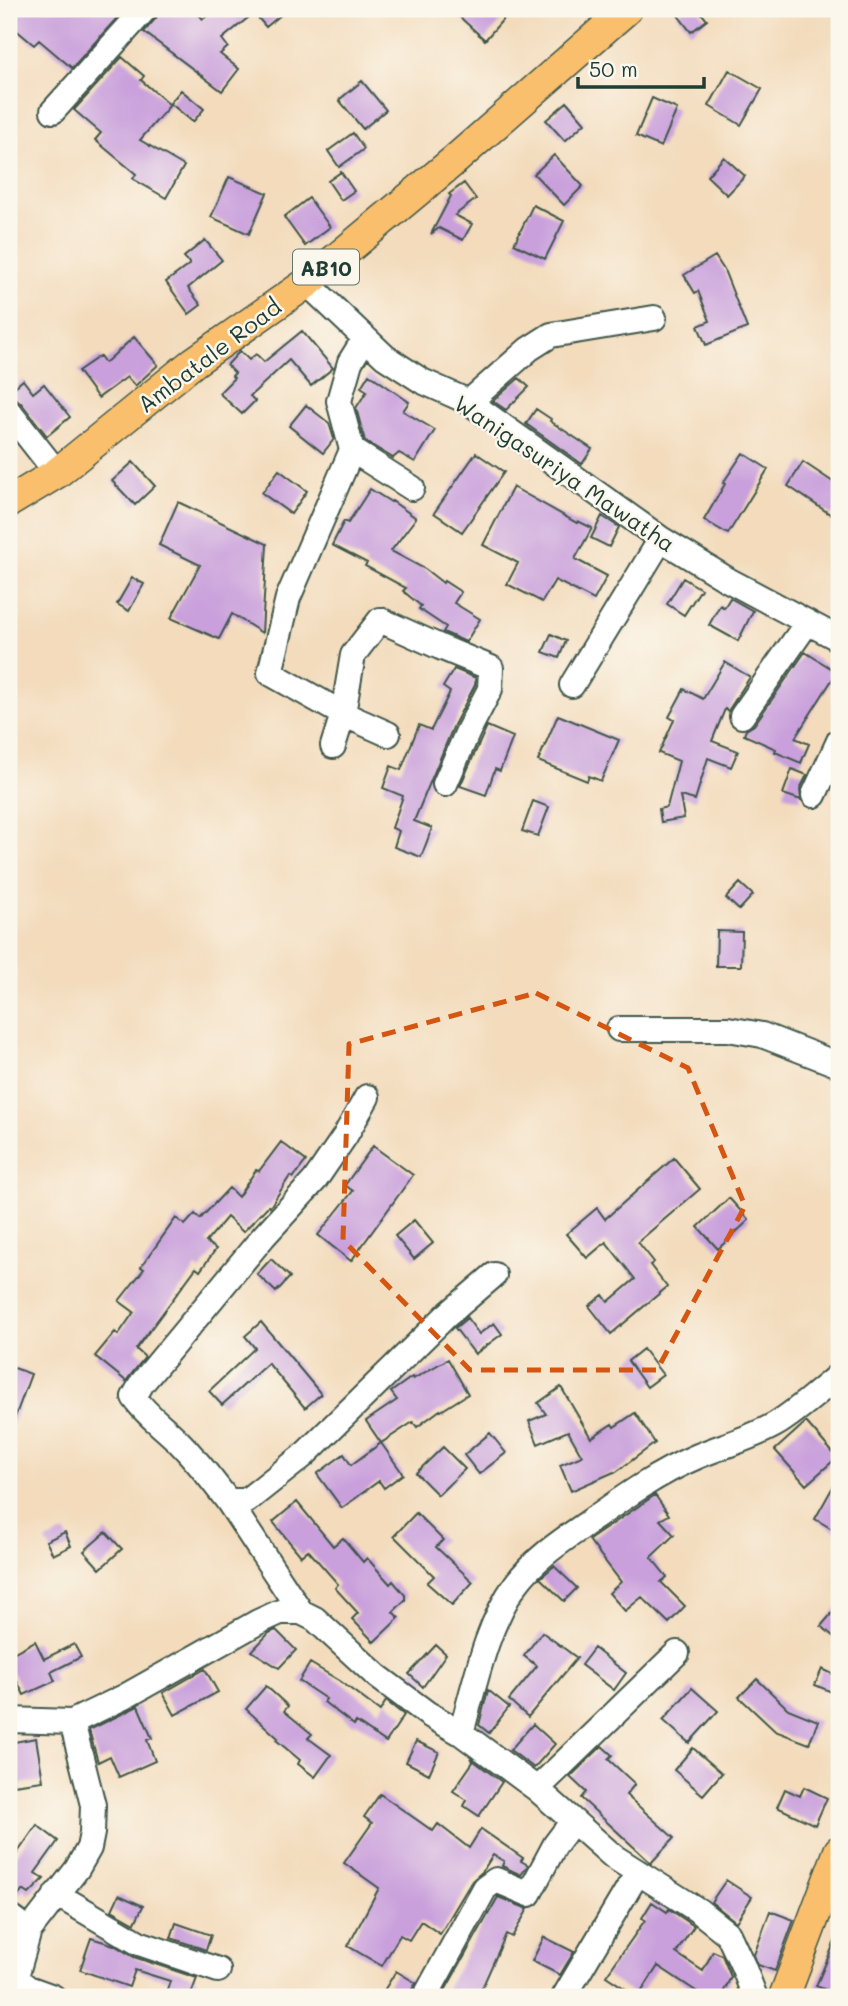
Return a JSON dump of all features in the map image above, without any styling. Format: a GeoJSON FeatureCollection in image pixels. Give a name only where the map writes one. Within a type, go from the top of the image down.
{"type":"FeatureCollection","features":[{"type":"Feature","properties":{"kind":"main road","name":"Ambatale Road"},"geometry":{"type":"LineString","coordinates":[[9,502],[57,473],[194,362],[307,283],[456,159],[627,9]]}},
{"type":"Feature","properties":{"kind":"main road"},"geometry":{"type":"LineString","coordinates":[[784,1997],[839,1851]]}},
{"type":"Feature","properties":{"kind":"street"},"geometry":{"type":"LineString","coordinates":[[53,111],[145,9]]}},
{"type":"Feature","properties":{"kind":"street","name":"Wanigasuriya Mawatha"},"geometry":{"type":"LineString","coordinates":[[307,283],[384,357],[422,381],[469,402],[661,539],[728,580],[839,639]]}},
{"type":"Feature","properties":{"kind":"street"},"geometry":{"type":"LineString","coordinates":[[469,402],[529,349],[551,335],[654,318]]}},
{"type":"Feature","properties":{"kind":"street"},"geometry":{"type":"LineString","coordinates":[[365,338],[351,362],[339,401],[352,450],[288,598],[270,673],[388,734]]}},
{"type":"Feature","properties":{"kind":"street"},"geometry":{"type":"LineString","coordinates":[[9,412],[57,473]]}},
{"type":"Feature","properties":{"kind":"street"},"geometry":{"type":"LineString","coordinates":[[352,450],[412,488]]}},
{"type":"Feature","properties":{"kind":"street"},"geometry":{"type":"LineString","coordinates":[[572,685],[661,539]]}},
{"type":"Feature","properties":{"kind":"street"},"geometry":{"type":"LineString","coordinates":[[333,746],[343,713],[352,655],[380,620],[440,648],[492,668],[490,689],[445,784]]}},
{"type":"Feature","properties":{"kind":"street"},"geometry":{"type":"LineString","coordinates":[[741,716],[807,623]]}},
{"type":"Feature","properties":{"kind":"street"},"geometry":{"type":"LineString","coordinates":[[814,795],[839,741]]}},
{"type":"Feature","properties":{"kind":"street"},"geometry":{"type":"LineString","coordinates":[[620,1029],[728,1029],[762,1035],[839,1065]]}},
{"type":"Feature","properties":{"kind":"street"},"geometry":{"type":"LineString","coordinates":[[367,1097],[315,1180],[263,1237],[142,1383],[134,1397],[146,1414],[175,1438],[205,1470],[301,1612],[314,1619],[394,1689],[428,1714],[461,1733],[537,1789],[614,1857],[699,1910],[728,1934],[755,1997]]}},
{"type":"Feature","properties":{"kind":"street"},"geometry":{"type":"LineString","coordinates":[[228,1502],[246,1502],[293,1464],[446,1316],[494,1275]]}},
{"type":"Feature","properties":{"kind":"street"},"geometry":{"type":"LineString","coordinates":[[461,1733],[487,1645],[504,1604],[532,1566],[560,1542],[629,1494],[666,1471],[778,1423],[839,1375]]}},
{"type":"Feature","properties":{"kind":"street"},"geometry":{"type":"LineString","coordinates":[[9,1720],[72,1722],[125,1696],[258,1622],[280,1612],[301,1612]]}},
{"type":"Feature","properties":{"kind":"street"},"geometry":{"type":"LineString","coordinates":[[537,1789],[677,1653]]}},
{"type":"Feature","properties":{"kind":"street"},"geometry":{"type":"LineString","coordinates":[[53,1997],[28,1988],[19,1980],[17,1973],[29,1931],[77,1869],[89,1848],[93,1805],[72,1722]]}},
{"type":"Feature","properties":{"kind":"street"},"geometry":{"type":"LineString","coordinates":[[425,1997],[485,1888],[496,1880],[529,1894],[555,1845],[573,1821]]}},
{"type":"Feature","properties":{"kind":"street"},"geometry":{"type":"LineString","coordinates":[[564,1997],[638,1872]]}},
{"type":"Feature","properties":{"kind":"street"},"geometry":{"type":"LineString","coordinates":[[56,1894],[139,1943],[218,1970]]}},
{"type":"Feature","properties":{"kind":"street"},"geometry":{"type":"LineString","coordinates":[[9,1916],[29,1931]]}},
{"type":"Feature","properties":{"kind":"highlighted area"},"geometry":{"type":"Polygon","coordinates":[[[536,993],[688,1068],[745,1206],[657,1370],[470,1370],[343,1240],[349,1044],[536,993]]]}},
{"type":"Feature","properties":{"kind":"building"},"geometry":{"type":"Polygon","coordinates":[[[9,9],[125,9],[72,68],[39,40],[34,45],[9,24],[9,9]]]}},
{"type":"Feature","properties":{"kind":"building"},"geometry":{"type":"Polygon","coordinates":[[[159,9],[194,9],[203,19],[215,9],[288,9],[266,27],[254,13],[222,39],[228,47],[220,54],[239,69],[222,91],[144,32],[156,18],[159,9]]]}},
{"type":"Feature","properties":{"kind":"building"},"geometry":{"type":"Polygon","coordinates":[[[451,9],[512,9],[485,40],[451,9]]]}},
{"type":"Feature","properties":{"kind":"building"},"geometry":{"type":"Polygon","coordinates":[[[684,9],[698,9],[707,20],[691,32],[677,14],[684,9]]]}},
{"type":"Feature","properties":{"kind":"building"},"geometry":{"type":"Polygon","coordinates":[[[122,57],[144,76],[141,80],[170,105],[140,140],[184,166],[166,198],[133,179],[136,174],[95,140],[101,133],[74,110],[122,57]]]}},
{"type":"Feature","properties":{"kind":"building"},"geometry":{"type":"Polygon","coordinates":[[[729,70],[762,89],[741,125],[709,106],[729,70]]]}},
{"type":"Feature","properties":{"kind":"building"},"geometry":{"type":"Polygon","coordinates":[[[362,81],[386,110],[363,129],[339,100],[362,81]]]}},
{"type":"Feature","properties":{"kind":"building"},"geometry":{"type":"Polygon","coordinates":[[[181,90],[204,109],[193,122],[170,103],[181,90]]]}},
{"type":"Feature","properties":{"kind":"building"},"geometry":{"type":"Polygon","coordinates":[[[652,98],[677,109],[661,147],[636,136],[652,98]]]}},
{"type":"Feature","properties":{"kind":"building"},"geometry":{"type":"Polygon","coordinates":[[[567,102],[585,123],[565,141],[546,120],[567,102]]]}},
{"type":"Feature","properties":{"kind":"building"},"geometry":{"type":"Polygon","coordinates":[[[353,133],[364,149],[339,167],[328,151],[353,133]]]}},
{"type":"Feature","properties":{"kind":"building"},"geometry":{"type":"Polygon","coordinates":[[[554,155],[583,186],[564,205],[534,174],[554,155]]]}},
{"type":"Feature","properties":{"kind":"building"},"geometry":{"type":"Polygon","coordinates":[[[724,157],[745,176],[727,195],[707,176],[724,157]]]}},
{"type":"Feature","properties":{"kind":"building"},"geometry":{"type":"Polygon","coordinates":[[[341,172],[354,191],[341,200],[328,181],[341,172]]]}},
{"type":"Feature","properties":{"kind":"building"},"geometry":{"type":"Polygon","coordinates":[[[229,177],[267,193],[249,234],[211,217],[229,177]]]}},
{"type":"Feature","properties":{"kind":"building"},"geometry":{"type":"Polygon","coordinates":[[[464,183],[476,199],[455,215],[472,224],[463,240],[439,228],[431,234],[451,196],[449,194],[464,183]]]}},
{"type":"Feature","properties":{"kind":"building"},"geometry":{"type":"Polygon","coordinates":[[[309,198],[330,227],[305,246],[284,217],[309,198]]]}},
{"type":"Feature","properties":{"kind":"building"},"geometry":{"type":"Polygon","coordinates":[[[533,205],[564,221],[545,259],[514,244],[533,205]]]}},
{"type":"Feature","properties":{"kind":"building"},"geometry":{"type":"Polygon","coordinates":[[[205,240],[222,260],[188,288],[201,305],[189,314],[166,282],[190,264],[184,257],[205,240]]]}},
{"type":"Feature","properties":{"kind":"building"},"geometry":{"type":"Polygon","coordinates":[[[715,256],[724,270],[747,328],[706,345],[698,326],[710,321],[698,291],[695,293],[684,275],[715,256]]]}},
{"type":"Feature","properties":{"kind":"building"},"geometry":{"type":"Polygon","coordinates":[[[302,331],[333,368],[311,386],[289,360],[250,396],[255,401],[242,414],[219,393],[234,378],[232,376],[235,373],[227,365],[240,351],[249,360],[256,354],[264,362],[302,331]]]}},
{"type":"Feature","properties":{"kind":"building"},"geometry":{"type":"Polygon","coordinates":[[[134,337],[158,365],[135,386],[127,377],[98,398],[78,371],[100,356],[105,363],[134,337]]]}},
{"type":"Feature","properties":{"kind":"building"},"geometry":{"type":"Polygon","coordinates":[[[369,374],[409,402],[403,411],[435,430],[415,462],[399,453],[393,458],[365,441],[356,408],[367,391],[361,387],[369,374]]]}},
{"type":"Feature","properties":{"kind":"building"},"geometry":{"type":"Polygon","coordinates":[[[519,378],[529,387],[506,410],[493,401],[519,378]]]}},
{"type":"Feature","properties":{"kind":"building"},"geometry":{"type":"Polygon","coordinates":[[[23,380],[33,393],[44,384],[70,417],[47,436],[9,392],[23,380]]]}},
{"type":"Feature","properties":{"kind":"building"},"geometry":{"type":"Polygon","coordinates":[[[306,405],[329,423],[334,439],[323,453],[289,426],[306,405]]]}},
{"type":"Feature","properties":{"kind":"building"},"geometry":{"type":"Polygon","coordinates":[[[536,409],[592,449],[582,464],[526,424],[536,409]]]}},
{"type":"Feature","properties":{"kind":"building"},"geometry":{"type":"Polygon","coordinates":[[[476,453],[504,472],[462,532],[434,513],[476,453]]]}},
{"type":"Feature","properties":{"kind":"building"},"geometry":{"type":"Polygon","coordinates":[[[743,453],[768,469],[728,534],[704,520],[725,484],[723,483],[743,453]]]}},
{"type":"Feature","properties":{"kind":"building"},"geometry":{"type":"Polygon","coordinates":[[[133,462],[155,486],[135,505],[112,481],[133,462]]]}},
{"type":"Feature","properties":{"kind":"building"},"geometry":{"type":"Polygon","coordinates":[[[803,462],[839,486],[839,506],[833,516],[788,486],[803,462]]]}},
{"type":"Feature","properties":{"kind":"building"},"geometry":{"type":"Polygon","coordinates":[[[279,470],[307,491],[291,514],[262,493],[279,470]]]}},
{"type":"Feature","properties":{"kind":"building"},"geometry":{"type":"Polygon","coordinates":[[[513,487],[577,523],[578,521],[592,528],[575,559],[607,576],[594,600],[555,580],[542,602],[507,584],[518,563],[483,545],[513,487]]]}},
{"type":"Feature","properties":{"kind":"building"},"geometry":{"type":"Polygon","coordinates":[[[370,489],[416,518],[391,551],[461,592],[454,603],[480,619],[466,642],[443,632],[446,627],[419,609],[421,606],[403,591],[406,588],[332,545],[344,521],[348,523],[370,489]]]}},
{"type":"Feature","properties":{"kind":"building"},"geometry":{"type":"Polygon","coordinates":[[[178,502],[267,544],[262,633],[232,614],[219,639],[171,618],[200,565],[159,545],[178,502]]]}},
{"type":"Feature","properties":{"kind":"building"},"geometry":{"type":"Polygon","coordinates":[[[602,516],[619,527],[609,547],[591,538],[602,516]]]}},
{"type":"Feature","properties":{"kind":"building"},"geometry":{"type":"Polygon","coordinates":[[[132,578],[144,584],[129,611],[117,604],[132,578]]]}},
{"type":"Feature","properties":{"kind":"building"},"geometry":{"type":"Polygon","coordinates":[[[683,578],[701,589],[684,615],[667,604],[683,578]]]}},
{"type":"Feature","properties":{"kind":"building"},"geometry":{"type":"Polygon","coordinates":[[[730,598],[753,611],[738,641],[709,625],[720,605],[724,608],[730,598]]]}},
{"type":"Feature","properties":{"kind":"building"},"geometry":{"type":"Polygon","coordinates":[[[551,634],[566,641],[559,658],[543,652],[551,634]]]}},
{"type":"Feature","properties":{"kind":"building"},"geometry":{"type":"Polygon","coordinates":[[[805,652],[837,672],[795,738],[809,744],[801,763],[744,735],[746,730],[754,725],[805,652]]]}},
{"type":"Feature","properties":{"kind":"building"},"geometry":{"type":"Polygon","coordinates":[[[725,662],[750,677],[728,711],[725,709],[712,741],[738,751],[731,767],[708,758],[695,800],[680,796],[684,818],[661,822],[659,809],[667,807],[679,761],[659,753],[674,720],[669,717],[684,689],[703,699],[725,662]]]}},
{"type":"Feature","properties":{"kind":"building"},"geometry":{"type":"Polygon","coordinates":[[[454,669],[476,678],[475,685],[454,725],[414,821],[432,828],[421,857],[394,847],[399,831],[392,828],[403,796],[383,788],[391,766],[401,770],[419,725],[431,730],[450,692],[443,687],[454,669]]]}},
{"type":"Feature","properties":{"kind":"building"},"geometry":{"type":"Polygon","coordinates":[[[558,715],[619,740],[601,781],[589,776],[587,781],[538,761],[558,715]]]}},
{"type":"Feature","properties":{"kind":"building"},"geometry":{"type":"Polygon","coordinates":[[[487,726],[513,737],[500,771],[495,769],[486,795],[460,786],[487,726]]]}},
{"type":"Feature","properties":{"kind":"building"},"geometry":{"type":"Polygon","coordinates":[[[792,769],[807,775],[800,789],[801,800],[783,794],[792,769]]]}},
{"type":"Feature","properties":{"kind":"building"},"geometry":{"type":"Polygon","coordinates":[[[533,801],[549,807],[538,836],[522,831],[533,801]]]}},
{"type":"Feature","properties":{"kind":"building"},"geometry":{"type":"Polygon","coordinates":[[[740,883],[753,895],[739,910],[726,898],[740,883]]]}},
{"type":"Feature","properties":{"kind":"building"},"geometry":{"type":"Polygon","coordinates":[[[717,931],[742,932],[741,966],[716,966],[717,931]]]}},
{"type":"Feature","properties":{"kind":"building"},"geometry":{"type":"Polygon","coordinates":[[[281,1142],[306,1161],[293,1178],[290,1176],[270,1207],[243,1232],[227,1217],[206,1242],[216,1249],[200,1271],[196,1268],[136,1349],[145,1357],[126,1381],[95,1356],[115,1332],[118,1335],[134,1312],[119,1301],[144,1269],[141,1267],[176,1218],[185,1225],[195,1214],[200,1219],[229,1188],[238,1197],[256,1170],[259,1171],[281,1142]]]}},
{"type":"Feature","properties":{"kind":"building"},"geometry":{"type":"Polygon","coordinates":[[[373,1146],[413,1175],[351,1261],[318,1235],[353,1191],[345,1185],[373,1146]]]}},
{"type":"Feature","properties":{"kind":"building"},"geometry":{"type":"Polygon","coordinates":[[[674,1158],[700,1189],[638,1242],[654,1262],[650,1265],[667,1287],[611,1334],[589,1306],[603,1295],[608,1302],[635,1279],[606,1242],[587,1258],[566,1234],[597,1208],[605,1219],[674,1158]]]}},
{"type":"Feature","properties":{"kind":"building"},"geometry":{"type":"Polygon","coordinates":[[[729,1198],[749,1220],[718,1249],[698,1227],[729,1198]]]}},
{"type":"Feature","properties":{"kind":"building"},"geometry":{"type":"Polygon","coordinates":[[[414,1220],[433,1243],[414,1259],[395,1236],[414,1220]]]}},
{"type":"Feature","properties":{"kind":"building"},"geometry":{"type":"Polygon","coordinates":[[[271,1259],[290,1277],[276,1292],[257,1274],[271,1259]]]}},
{"type":"Feature","properties":{"kind":"building"},"geometry":{"type":"Polygon","coordinates":[[[467,1318],[479,1334],[494,1323],[502,1334],[475,1354],[455,1328],[467,1318]]]}},
{"type":"Feature","properties":{"kind":"building"},"geometry":{"type":"Polygon","coordinates":[[[261,1322],[321,1394],[305,1408],[268,1363],[222,1405],[209,1391],[255,1348],[245,1336],[261,1322]]]}},
{"type":"Feature","properties":{"kind":"building"},"geometry":{"type":"Polygon","coordinates":[[[643,1349],[663,1375],[647,1387],[628,1361],[643,1349]]]}},
{"type":"Feature","properties":{"kind":"building"},"geometry":{"type":"Polygon","coordinates":[[[448,1359],[468,1394],[417,1427],[413,1422],[381,1443],[366,1421],[397,1400],[391,1392],[412,1377],[413,1379],[448,1359]]]}},
{"type":"Feature","properties":{"kind":"building"},"geometry":{"type":"Polygon","coordinates":[[[9,1366],[31,1374],[10,1431],[9,1430],[9,1366]]]}},
{"type":"Feature","properties":{"kind":"building"},"geometry":{"type":"Polygon","coordinates":[[[561,1387],[591,1438],[635,1413],[655,1443],[615,1473],[571,1491],[560,1465],[582,1456],[568,1431],[538,1444],[529,1421],[546,1414],[538,1403],[561,1387]]]}},
{"type":"Feature","properties":{"kind":"building"},"geometry":{"type":"Polygon","coordinates":[[[806,1422],[834,1454],[834,1460],[806,1485],[775,1450],[806,1422]]]}},
{"type":"Feature","properties":{"kind":"building"},"geometry":{"type":"Polygon","coordinates":[[[490,1433],[506,1453],[479,1474],[464,1455],[490,1433]]]}},
{"type":"Feature","properties":{"kind":"building"},"geometry":{"type":"Polygon","coordinates":[[[381,1443],[403,1474],[384,1488],[379,1481],[342,1508],[317,1474],[344,1454],[351,1465],[381,1443]]]}},
{"type":"Feature","properties":{"kind":"building"},"geometry":{"type":"Polygon","coordinates":[[[443,1447],[465,1469],[438,1495],[416,1473],[443,1447]]]}},
{"type":"Feature","properties":{"kind":"building"},"geometry":{"type":"Polygon","coordinates":[[[839,1476],[839,1533],[815,1519],[839,1476]]]}},
{"type":"Feature","properties":{"kind":"building"},"geometry":{"type":"Polygon","coordinates":[[[655,1495],[669,1515],[660,1520],[674,1535],[651,1557],[667,1577],[661,1582],[685,1606],[669,1623],[642,1597],[625,1611],[609,1593],[621,1582],[589,1540],[655,1495]]]}},
{"type":"Feature","properties":{"kind":"building"},"geometry":{"type":"Polygon","coordinates":[[[297,1502],[333,1546],[343,1538],[363,1562],[367,1558],[390,1584],[393,1581],[405,1595],[405,1600],[393,1612],[399,1618],[374,1642],[352,1619],[358,1613],[335,1588],[338,1584],[308,1550],[301,1556],[273,1522],[297,1502]]]}},
{"type":"Feature","properties":{"kind":"building"},"geometry":{"type":"Polygon","coordinates":[[[416,1513],[443,1540],[436,1547],[473,1582],[452,1605],[427,1583],[434,1576],[394,1536],[416,1513]]]}},
{"type":"Feature","properties":{"kind":"building"},"geometry":{"type":"Polygon","coordinates":[[[65,1532],[71,1546],[53,1555],[46,1541],[65,1532]]]}},
{"type":"Feature","properties":{"kind":"building"},"geometry":{"type":"Polygon","coordinates":[[[106,1532],[122,1549],[100,1569],[84,1551],[106,1532]]]}},
{"type":"Feature","properties":{"kind":"building"},"geometry":{"type":"Polygon","coordinates":[[[554,1566],[577,1588],[564,1601],[540,1578],[554,1566]]]}},
{"type":"Feature","properties":{"kind":"building"},"geometry":{"type":"Polygon","coordinates":[[[839,1605],[839,1641],[821,1626],[839,1605]]]}},
{"type":"Feature","properties":{"kind":"building"},"geometry":{"type":"Polygon","coordinates":[[[276,1630],[296,1650],[279,1668],[252,1651],[269,1633],[276,1630]]]}},
{"type":"Feature","properties":{"kind":"building"},"geometry":{"type":"Polygon","coordinates":[[[542,1632],[577,1658],[528,1717],[509,1700],[537,1666],[524,1656],[542,1632]]]}},
{"type":"Feature","properties":{"kind":"building"},"geometry":{"type":"Polygon","coordinates":[[[35,1641],[44,1659],[74,1644],[81,1657],[51,1672],[55,1681],[24,1695],[9,1665],[9,1655],[35,1641]]]}},
{"type":"Feature","properties":{"kind":"building"},"geometry":{"type":"Polygon","coordinates":[[[436,1645],[446,1654],[423,1687],[409,1674],[436,1645]]]}},
{"type":"Feature","properties":{"kind":"building"},"geometry":{"type":"Polygon","coordinates":[[[594,1648],[626,1673],[614,1690],[581,1665],[594,1648]]]}},
{"type":"Feature","properties":{"kind":"building"},"geometry":{"type":"Polygon","coordinates":[[[310,1663],[340,1681],[380,1711],[386,1701],[404,1715],[386,1742],[356,1722],[354,1725],[324,1702],[326,1699],[299,1681],[310,1663]]]}},
{"type":"Feature","properties":{"kind":"building"},"geometry":{"type":"Polygon","coordinates":[[[205,1669],[218,1692],[175,1715],[163,1693],[205,1669]]]}},
{"type":"Feature","properties":{"kind":"building"},"geometry":{"type":"Polygon","coordinates":[[[822,1669],[839,1677],[839,1695],[815,1685],[822,1669]]]}},
{"type":"Feature","properties":{"kind":"building"},"geometry":{"type":"Polygon","coordinates":[[[757,1679],[788,1709],[818,1721],[809,1744],[775,1731],[739,1697],[757,1679]]]}},
{"type":"Feature","properties":{"kind":"building"},"geometry":{"type":"Polygon","coordinates":[[[266,1686],[288,1706],[284,1711],[312,1734],[308,1738],[331,1755],[315,1777],[298,1764],[300,1760],[246,1709],[266,1686]]]}},
{"type":"Feature","properties":{"kind":"building"},"geometry":{"type":"Polygon","coordinates":[[[692,1688],[718,1711],[689,1743],[663,1720],[692,1688]]]}},
{"type":"Feature","properties":{"kind":"building"},"geometry":{"type":"Polygon","coordinates":[[[488,1690],[509,1707],[489,1733],[479,1725],[488,1690]]]}},
{"type":"Feature","properties":{"kind":"building"},"geometry":{"type":"Polygon","coordinates":[[[138,1706],[152,1738],[147,1740],[155,1761],[119,1777],[110,1756],[98,1762],[89,1730],[138,1706]]]}},
{"type":"Feature","properties":{"kind":"building"},"geometry":{"type":"Polygon","coordinates":[[[533,1724],[555,1744],[534,1768],[510,1750],[533,1724]]]}},
{"type":"Feature","properties":{"kind":"building"},"geometry":{"type":"Polygon","coordinates":[[[36,1738],[43,1781],[13,1785],[9,1743],[36,1738]]]}},
{"type":"Feature","properties":{"kind":"building"},"geometry":{"type":"Polygon","coordinates":[[[416,1741],[439,1752],[429,1774],[406,1762],[416,1741]]]}},
{"type":"Feature","properties":{"kind":"building"},"geometry":{"type":"Polygon","coordinates":[[[602,1746],[612,1755],[608,1759],[635,1784],[626,1795],[674,1838],[651,1863],[581,1798],[586,1792],[570,1777],[602,1746]]]}},
{"type":"Feature","properties":{"kind":"building"},"geometry":{"type":"Polygon","coordinates":[[[693,1748],[722,1773],[703,1795],[674,1770],[693,1748]]]}},
{"type":"Feature","properties":{"kind":"building"},"geometry":{"type":"Polygon","coordinates":[[[470,1758],[502,1782],[479,1816],[464,1806],[467,1800],[453,1791],[473,1762],[470,1758]]]}},
{"type":"Feature","properties":{"kind":"building"},"geometry":{"type":"Polygon","coordinates":[[[804,1787],[827,1798],[815,1825],[777,1807],[785,1789],[800,1796],[804,1787]]]}},
{"type":"Feature","properties":{"kind":"building"},"geometry":{"type":"Polygon","coordinates":[[[380,1794],[433,1831],[438,1824],[469,1848],[481,1829],[523,1858],[521,1861],[528,1865],[521,1875],[502,1866],[504,1861],[493,1855],[482,1872],[472,1881],[440,1934],[421,1921],[409,1940],[400,1935],[382,1966],[348,1946],[379,1888],[344,1863],[372,1823],[364,1817],[380,1794]]]}},
{"type":"Feature","properties":{"kind":"building"},"geometry":{"type":"Polygon","coordinates":[[[37,1825],[58,1841],[35,1873],[44,1879],[29,1894],[23,1890],[18,1896],[9,1889],[9,1865],[37,1825]]]}},
{"type":"Feature","properties":{"kind":"building"},"geometry":{"type":"Polygon","coordinates":[[[726,1880],[752,1897],[736,1922],[711,1902],[726,1880]]]}},
{"type":"Feature","properties":{"kind":"building"},"geometry":{"type":"Polygon","coordinates":[[[119,1895],[143,1906],[135,1923],[112,1910],[119,1895]]]}},
{"type":"Feature","properties":{"kind":"building"},"geometry":{"type":"Polygon","coordinates":[[[498,1897],[528,1909],[512,1937],[506,1934],[478,1997],[450,1997],[443,1994],[498,1897]]]}},
{"type":"Feature","properties":{"kind":"building"},"geometry":{"type":"Polygon","coordinates":[[[652,1902],[667,1912],[669,1909],[694,1926],[676,1953],[703,1971],[713,1951],[722,1955],[731,1977],[721,1997],[705,1997],[658,1966],[638,1997],[606,1976],[645,1920],[642,1918],[652,1902]]]}},
{"type":"Feature","properties":{"kind":"building"},"geometry":{"type":"Polygon","coordinates":[[[770,1911],[794,1920],[775,1971],[758,1965],[754,1955],[770,1911]]]}},
{"type":"Feature","properties":{"kind":"building"},"geometry":{"type":"Polygon","coordinates":[[[176,1923],[211,1935],[206,1950],[171,1938],[176,1923]]]}},
{"type":"Feature","properties":{"kind":"building"},"geometry":{"type":"Polygon","coordinates":[[[839,1932],[839,1995],[816,1986],[839,1932]]]}},
{"type":"Feature","properties":{"kind":"building"},"geometry":{"type":"Polygon","coordinates":[[[544,1937],[574,1952],[560,1975],[532,1961],[544,1937]]]}},
{"type":"Feature","properties":{"kind":"building"},"geometry":{"type":"Polygon","coordinates":[[[91,1938],[114,1945],[134,1957],[197,1978],[190,1997],[165,1997],[170,1981],[135,1970],[129,1987],[80,1970],[91,1938]]]}},
{"type":"Feature","properties":{"kind":"building"},"geometry":{"type":"Polygon","coordinates":[[[396,1971],[416,1983],[407,1997],[380,1997],[396,1971]]]}}]}
